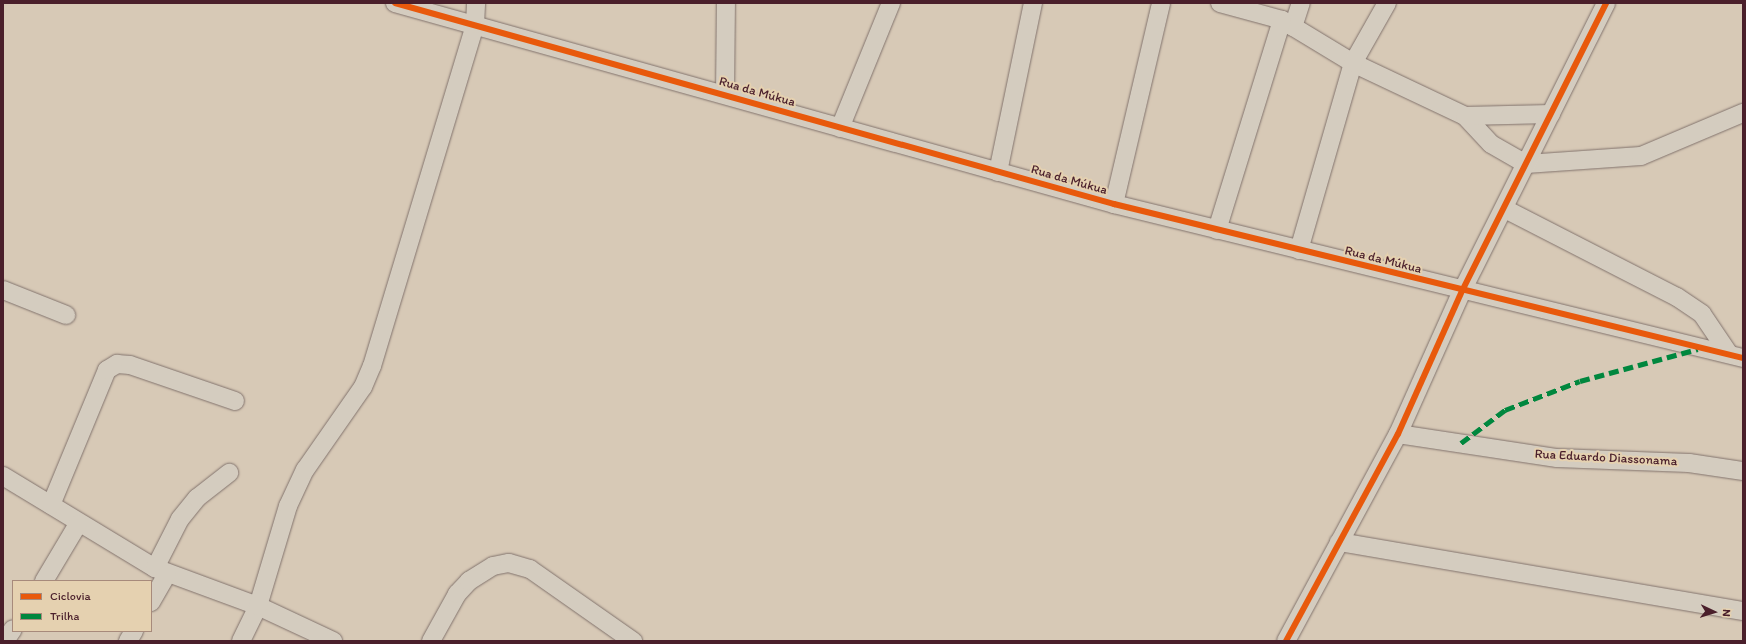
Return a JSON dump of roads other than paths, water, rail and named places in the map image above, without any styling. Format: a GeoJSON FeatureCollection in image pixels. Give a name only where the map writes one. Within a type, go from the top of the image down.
{"type":"FeatureCollection","features":[{"type":"Feature","properties":{"kind":"street","name":"Rua da Múkua"},"geometry":{"type":"LineString","coordinates":[[395,3],[475,24],[1114,204],[1462,291],[1736,356]]}},
{"type":"Feature","properties":{"kind":"street"},"geometry":{"type":"LineString","coordinates":[[241,641],[258,606],[288,506],[305,470],[363,387],[372,366],[475,24],[476,3]]}},
{"type":"Feature","properties":{"kind":"street"},"geometry":{"type":"LineString","coordinates":[[725,94],[726,3]]}},
{"type":"Feature","properties":{"kind":"street"},"geometry":{"type":"LineString","coordinates":[[840,128],[891,3]]}},
{"type":"Feature","properties":{"kind":"street"},"geometry":{"type":"LineString","coordinates":[[998,172],[1034,3]]}},
{"type":"Feature","properties":{"kind":"street"},"geometry":{"type":"LineString","coordinates":[[1114,204],[1161,3]]}},
{"type":"Feature","properties":{"kind":"street"},"geometry":{"type":"LineString","coordinates":[[1220,3],[1288,24],[1352,63],[1465,116],[1491,144],[1526,164],[1641,156],[1743,113]]}},
{"type":"Feature","properties":{"kind":"street"},"geometry":{"type":"LineString","coordinates":[[1217,230],[1288,24],[1301,3]]}},
{"type":"Feature","properties":{"kind":"street"},"geometry":{"type":"LineString","coordinates":[[1299,250],[1352,63],[1387,3]]}},
{"type":"Feature","properties":{"kind":"street"},"geometry":{"type":"LineString","coordinates":[[1286,641],[1398,434],[1462,291],[1505,209],[1606,3]]}},
{"type":"Feature","properties":{"kind":"street"},"geometry":{"type":"LineString","coordinates":[[1465,116],[1551,114]]}},
{"type":"Feature","properties":{"kind":"street"},"geometry":{"type":"LineString","coordinates":[[1505,209],[1677,297],[1702,314],[1736,356]]}},
{"type":"Feature","properties":{"kind":"street"},"geometry":{"type":"LineString","coordinates":[[3,290],[66,315]]}},
{"type":"Feature","properties":{"kind":"street"},"geometry":{"type":"LineString","coordinates":[[51,505],[107,370],[117,364],[130,365],[235,401]]}},
{"type":"Feature","properties":{"kind":"street","name":"Rua Eduardo Diassonama"},"geometry":{"type":"LineString","coordinates":[[1398,434],[1557,458],[1690,463],[1743,471]]}},
{"type":"Feature","properties":{"kind":"street"},"geometry":{"type":"LineString","coordinates":[[152,599],[180,519],[197,498],[229,473]]}},
{"type":"Feature","properties":{"kind":"street"},"geometry":{"type":"LineString","coordinates":[[3,476],[51,505],[78,524],[161,571],[258,606],[333,641]]}},
{"type":"Feature","properties":{"kind":"street"},"geometry":{"type":"LineString","coordinates":[[45,580],[78,524]]}},
{"type":"Feature","properties":{"kind":"street"},"geometry":{"type":"LineString","coordinates":[[1339,542],[1743,611]]}},
{"type":"Feature","properties":{"kind":"street"},"geometry":{"type":"LineString","coordinates":[[431,641],[457,594],[469,581],[493,566],[509,563],[530,569],[633,641]]}},
{"type":"Feature","properties":{"kind":"street"},"geometry":{"type":"LineString","coordinates":[[5,641],[12,630]]}},
{"type":"Feature","properties":{"kind":"street"},"geometry":{"type":"LineString","coordinates":[[128,641],[133,632]]}}]}
